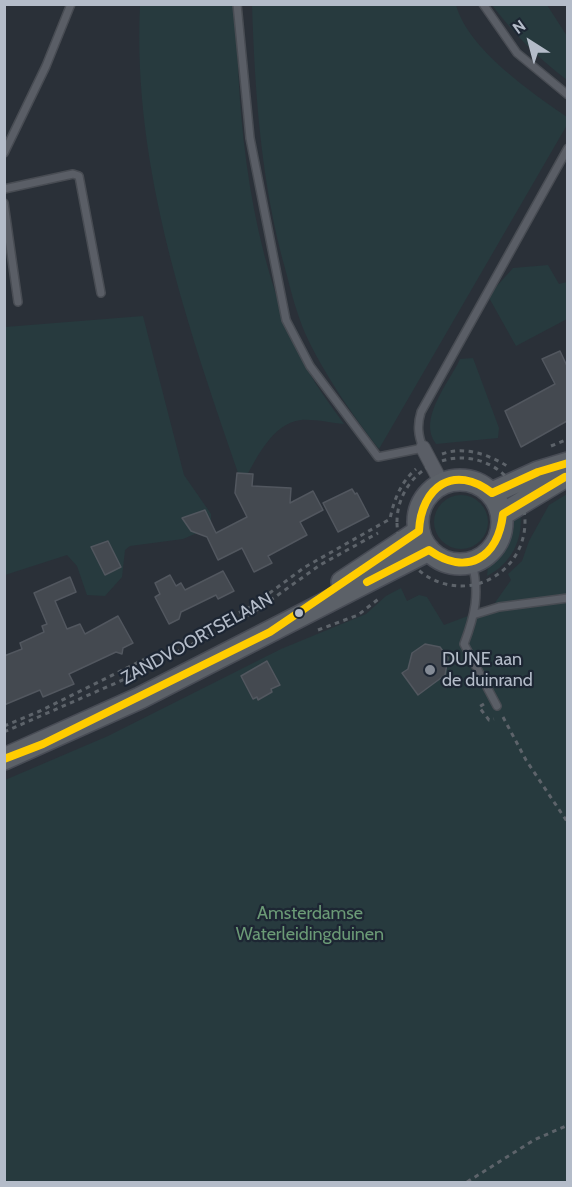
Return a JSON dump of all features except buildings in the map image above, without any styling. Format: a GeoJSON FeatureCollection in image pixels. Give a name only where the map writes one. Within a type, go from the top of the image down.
{"type":"FeatureCollection","features":[{"type":"Feature","properties":{"kind":"main road"},"geometry":{"type":"LineString","coordinates":[[492,493],[567,463]]}},
{"type":"Feature","properties":{"kind":"main road"},"geometry":{"type":"LineString","coordinates":[[513,486],[567,475]]}},
{"type":"Feature","properties":{"kind":"main road"},"geometry":{"type":"LineString","coordinates":[[503,514],[492,493],[483,486],[465,480],[442,484],[423,501],[418,521],[419,531],[429,550],[449,563],[472,563],[485,556],[496,544],[513,486]]}},
{"type":"Feature","properties":{"kind":"main road","name":"ZANDVOORTSELAAN"},"geometry":{"type":"LineString","coordinates":[[270,632],[419,531]]}},
{"type":"Feature","properties":{"kind":"main road","name":"ZANDVOORTSELAAN"},"geometry":{"type":"LineString","coordinates":[[4,759],[86,724],[429,550]]}},
{"type":"Feature","properties":{"kind":"street"},"geometry":{"type":"LineString","coordinates":[[425,454],[442,484]]}},
{"type":"Feature","properties":{"kind":"lane"},"geometry":{"type":"LineString","coordinates":[[4,153],[46,66],[71,4]]}},
{"type":"Feature","properties":{"kind":"lane"},"geometry":{"type":"LineString","coordinates":[[237,4],[250,138],[286,320],[310,366],[378,457],[425,454],[418,435],[421,412],[567,148]]}},
{"type":"Feature","properties":{"kind":"lane"},"geometry":{"type":"LineString","coordinates":[[483,4],[517,53],[567,95]]}},
{"type":"Feature","properties":{"kind":"lane"},"geometry":{"type":"LineString","coordinates":[[4,189],[73,174],[79,176],[101,293]]}},
{"type":"Feature","properties":{"kind":"lane"},"geometry":{"type":"LineString","coordinates":[[4,203],[18,303]]}},
{"type":"Feature","properties":{"kind":"lane"},"geometry":{"type":"LineString","coordinates":[[472,563],[478,584],[476,614],[464,644],[497,706]]}},
{"type":"Feature","properties":{"kind":"lane"},"geometry":{"type":"LineString","coordinates":[[476,614],[499,607],[567,598]]}},
{"type":"Feature","properties":{"kind":"path"},"geometry":{"type":"LineString","coordinates":[[547,448],[567,439]]}},
{"type":"Feature","properties":{"kind":"path"},"geometry":{"type":"LineString","coordinates":[[4,726],[40,711],[252,606],[304,567],[390,519],[394,500],[408,476],[425,454],[450,451],[473,452],[507,466],[515,462]]}},
{"type":"Feature","properties":{"kind":"path"},"geometry":{"type":"LineString","coordinates":[[478,584],[501,573],[517,554],[526,529],[526,512],[513,486]]}},
{"type":"Feature","properties":{"kind":"path","name":"ZANDVOORTSELAAN"},"geometry":{"type":"LineString","coordinates":[[4,732],[125,679],[254,612],[320,565],[382,531]]}},
{"type":"Feature","properties":{"kind":"path"},"geometry":{"type":"LineString","coordinates":[[497,706],[526,760],[567,823]]}},
{"type":"Feature","properties":{"kind":"path"},"geometry":{"type":"LineString","coordinates":[[467,1182],[534,1140],[567,1125]]}},
{"type":"Feature","properties":{"kind":"green space"},"geometry":{"type":"Polygon","coordinates":[[[140,5],[237,5],[237,49],[244,140],[250,186],[270,276],[302,359],[316,384],[344,424],[301,420],[281,428],[258,455],[242,484],[184,308],[155,188],[145,128],[140,67],[140,5]]]}},
{"type":"Feature","properties":{"kind":"green space"},"geometry":{"type":"Polygon","coordinates":[[[252,5],[456,5],[473,38],[487,53],[519,82],[567,117],[567,125],[379,449],[320,363],[305,333],[292,295],[277,239],[265,173],[257,106],[252,5]]]}},
{"type":"Feature","properties":{"kind":"green space"},"geometry":{"type":"Polygon","coordinates":[[[492,5],[547,5],[567,36],[567,80],[527,45],[492,5]]]}},
{"type":"Feature","properties":{"kind":"green space"},"geometry":{"type":"Polygon","coordinates":[[[548,265],[559,284],[567,282],[567,319],[516,346],[488,296],[513,268],[548,265]]]}},
{"type":"Feature","properties":{"kind":"green space"},"geometry":{"type":"Polygon","coordinates":[[[143,316],[184,475],[211,514],[211,527],[183,539],[130,546],[125,550],[122,577],[105,596],[87,595],[77,566],[67,555],[5,575],[5,327],[143,316]]]}},
{"type":"Feature","properties":{"kind":"green space"},"geometry":{"type":"Polygon","coordinates":[[[473,358],[499,428],[498,438],[436,444],[431,434],[432,412],[460,359],[473,358]]]}},
{"type":"Feature","properties":{"kind":"green space","name":"Amsterdamse Waterleidingduinen"},"geometry":{"type":"Polygon","coordinates":[[[567,494],[567,1182],[5,1182],[5,780],[108,736],[281,649],[366,614],[386,596],[401,588],[407,601],[419,595],[427,597],[444,625],[492,607],[511,580],[508,574],[522,561],[529,541],[549,505],[567,494]]]}},
{"type":"Feature","properties":{"kind":"green space"},"geometry":{"type":"Polygon","coordinates":[[[456,495],[466,495],[476,499],[484,507],[488,522],[484,537],[476,545],[466,549],[456,549],[446,545],[438,537],[434,527],[434,517],[438,507],[446,499],[456,495]]]}},
{"type":"Feature","properties":{"kind":"green space"},"geometry":{"type":"Polygon","coordinates":[[[520,512],[520,532],[514,550],[503,565],[487,576],[488,566],[503,547],[510,525],[520,512]]]}},
{"type":"Feature","properties":{"kind":"transit line"},"geometry":{"type":"LineString","coordinates":[[4,759],[43,744],[270,632],[419,531],[426,502],[442,484],[453,480],[465,480],[478,484],[492,493],[538,472],[568,463]]}},
{"type":"Feature","properties":{"kind":"transit line"},"geometry":{"type":"LineString","coordinates":[[367,582],[429,550],[456,562],[478,559],[495,542],[503,514],[565,477]]}},
{"type":"Feature","properties":{"kind":"place","name":"DUNE aan de duinrand"},"geometry":{"type":"Point","coordinates":[430,670]}}]}
